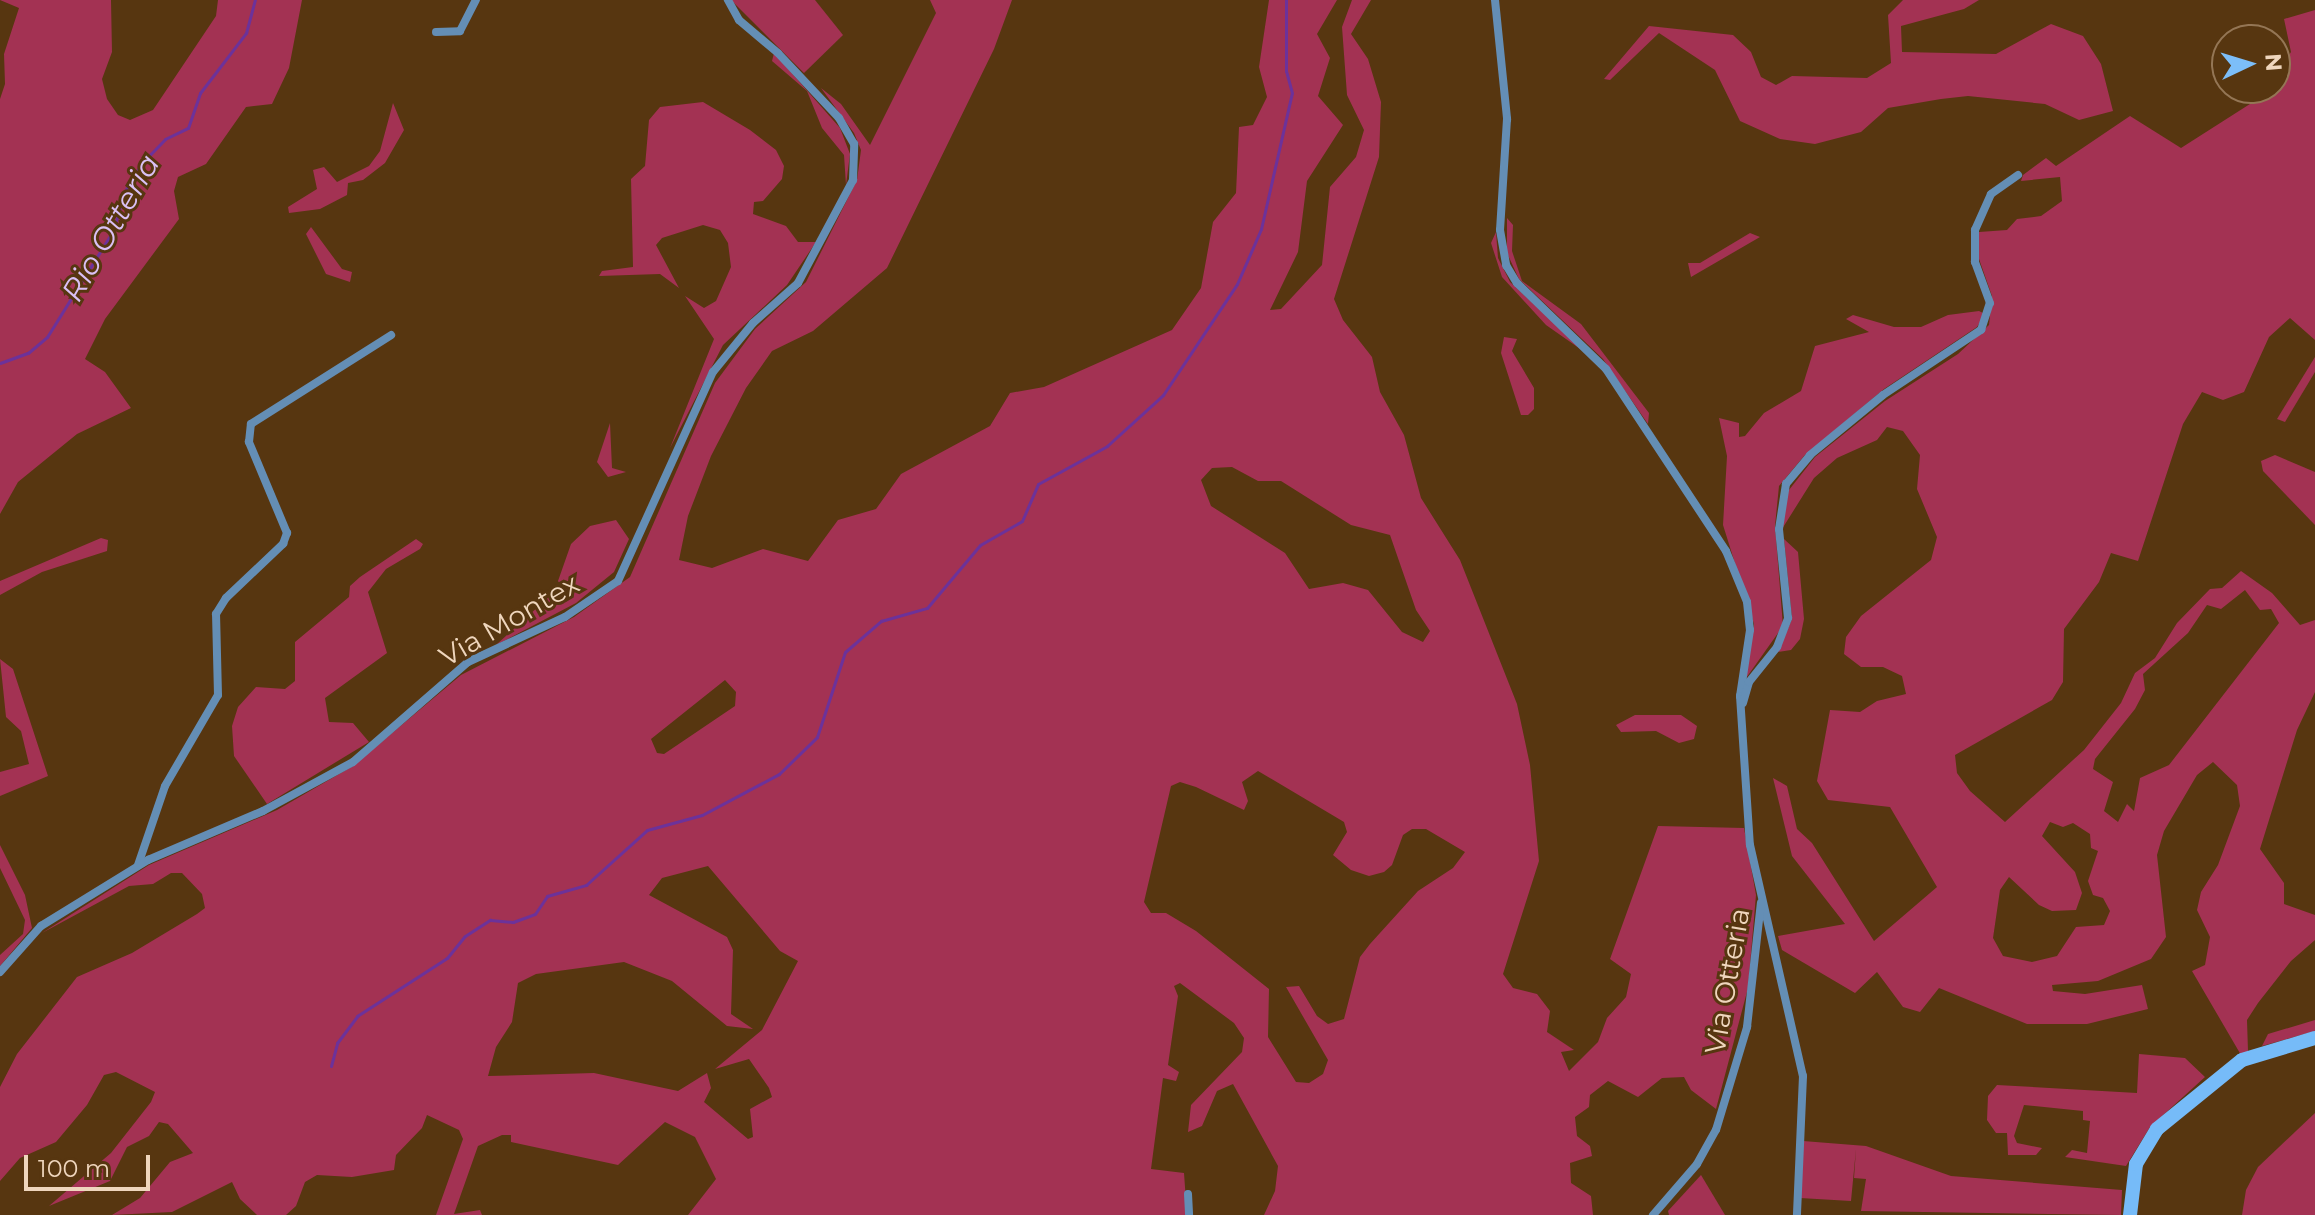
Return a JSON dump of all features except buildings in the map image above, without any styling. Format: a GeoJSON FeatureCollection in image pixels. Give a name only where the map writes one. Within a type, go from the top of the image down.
{"type":"FeatureCollection","features":[{"type":"Feature","properties":{"kind":"main road"},"geometry":{"type":"LineString","coordinates":[[2130,1215],[2136,1164],[2157,1129],[2242,1060],[2315,1038]]}},
{"type":"Feature","properties":{"kind":"street"},"geometry":{"type":"LineString","coordinates":[[436,32],[460,31],[476,0]]}},
{"type":"Feature","properties":{"kind":"street","name":"Via Montex"},"geometry":{"type":"LineString","coordinates":[[0,972],[41,926],[138,866],[263,811],[353,762],[468,662],[565,617],[618,581],[713,372],[753,323],[798,283],[853,180],[854,144],[839,118],[778,53],[739,20],[728,0]]}},
{"type":"Feature","properties":{"kind":"street"},"geometry":{"type":"LineString","coordinates":[[1495,0],[1507,119],[1503,256],[1517,283],[1606,369],[1726,551],[1750,618],[1740,678],[1741,715],[1750,845],[1762,899]]}},
{"type":"Feature","properties":{"kind":"street"},"geometry":{"type":"LineString","coordinates":[[1741,715],[1749,682],[1777,647],[1788,618],[1779,529],[1786,484],[1810,455],[1883,395],[1981,330],[1990,303],[1975,262],[1975,230],[1991,194],[2018,175]]}},
{"type":"Feature","properties":{"kind":"street"},"geometry":{"type":"LineString","coordinates":[[138,866],[165,786],[218,695],[216,614],[226,598],[283,544],[287,533],[249,442],[251,424],[391,335]]}},
{"type":"Feature","properties":{"kind":"street","name":"Via Otteria"},"geometry":{"type":"LineString","coordinates":[[1653,1215],[1697,1164],[1716,1130],[1747,1027],[1762,899]]}},
{"type":"Feature","properties":{"kind":"street","name":"Via Otteria"},"geometry":{"type":"LineString","coordinates":[[1762,899],[1783,971],[1803,1076],[1797,1215]]}},
{"type":"Feature","properties":{"kind":"street"},"geometry":{"type":"LineString","coordinates":[[1188,1194],[1189,1215]]}},
{"type":"Feature","properties":{"kind":"shaded area"},"geometry":{"type":"Polygon","coordinates":[[[0,0],[111,0],[112,52],[102,79],[107,99],[118,115],[130,120],[153,110],[216,16],[218,0],[302,0],[289,68],[272,104],[246,107],[206,164],[178,177],[174,191],[179,219],[105,319],[85,359],[105,372],[131,408],[77,434],[18,482],[0,514],[0,99],[5,84],[4,54],[19,8],[0,0]]]}},
{"type":"Feature","properties":{"kind":"shaded area"},"geometry":{"type":"Polygon","coordinates":[[[731,0],[815,0],[843,35],[804,73],[731,0]]]}},
{"type":"Feature","properties":{"kind":"shaded area"},"geometry":{"type":"Polygon","coordinates":[[[930,0],[1012,0],[994,49],[887,268],[813,331],[772,351],[746,388],[711,456],[688,516],[679,560],[712,568],[763,549],[808,561],[838,520],[876,509],[901,474],[990,426],[1010,393],[1044,387],[1172,330],[1201,288],[1213,222],[1236,193],[1239,127],[1253,125],[1267,97],[1259,67],[1269,0],[1337,0],[1317,34],[1330,58],[1318,96],[1343,125],[1307,181],[1298,252],[1270,310],[1281,309],[1322,265],[1330,187],[1356,157],[1364,130],[1347,95],[1342,27],[1352,0],[1371,0],[1351,34],[1368,59],[1381,102],[1379,157],[1334,299],[1343,320],[1372,357],[1380,392],[1404,435],[1421,498],[1460,560],[1517,704],[1530,765],[1539,861],[1503,974],[1513,988],[1537,994],[1550,1011],[1547,1032],[1574,1050],[1561,1052],[1569,1071],[1598,1042],[1607,1018],[1626,997],[1631,974],[1610,959],[1658,826],[1744,828],[1756,895],[1748,988],[1716,1109],[1691,1090],[1684,1077],[1662,1078],[1638,1097],[1608,1081],[1590,1095],[1589,1107],[1575,1117],[1577,1136],[1590,1146],[1592,1156],[1570,1163],[1571,1183],[1591,1196],[1593,1215],[1264,1215],[1275,1191],[1278,1166],[1233,1084],[1217,1091],[1202,1126],[1188,1132],[1191,1105],[1242,1052],[1244,1038],[1234,1023],[1180,983],[1174,986],[1178,996],[1168,1065],[1179,1072],[1176,1081],[1163,1078],[1151,1169],[1184,1173],[1187,1215],[688,1215],[716,1179],[695,1137],[665,1122],[618,1165],[511,1142],[511,1135],[502,1135],[478,1146],[454,1214],[480,1210],[482,1215],[436,1215],[463,1139],[459,1130],[427,1115],[422,1128],[396,1155],[394,1170],[352,1177],[317,1175],[305,1182],[296,1206],[286,1215],[257,1215],[240,1199],[232,1182],[172,1212],[112,1215],[140,1198],[170,1162],[193,1153],[168,1124],[159,1122],[149,1136],[127,1147],[110,1181],[49,1206],[111,1153],[151,1102],[155,1092],[116,1072],[104,1075],[87,1105],[56,1142],[20,1158],[0,1181],[0,1087],[17,1054],[77,977],[132,953],[205,908],[202,894],[182,873],[171,873],[153,884],[129,886],[42,933],[149,865],[277,810],[353,766],[461,675],[574,617],[630,577],[715,383],[755,329],[806,282],[857,180],[861,150],[854,133],[821,88],[841,104],[870,145],[936,13],[930,0]],[[1232,467],[1212,468],[1201,480],[1211,506],[1285,553],[1309,589],[1343,583],[1368,590],[1402,632],[1423,642],[1430,631],[1416,610],[1390,535],[1351,525],[1281,481],[1258,481],[1232,467]],[[725,680],[651,739],[657,753],[664,754],[735,706],[736,692],[725,680]],[[1258,771],[1242,782],[1248,801],[1244,810],[1196,787],[1180,782],[1171,786],[1144,902],[1151,913],[1166,913],[1196,931],[1269,989],[1268,1037],[1296,1082],[1309,1083],[1323,1074],[1328,1060],[1286,987],[1299,986],[1317,1016],[1328,1024],[1344,1019],[1360,957],[1418,891],[1453,868],[1465,852],[1426,829],[1412,829],[1403,835],[1392,865],[1384,872],[1369,876],[1351,870],[1333,855],[1347,832],[1344,822],[1258,771]],[[708,866],[662,878],[649,895],[727,937],[733,950],[731,1014],[753,1029],[727,1026],[672,981],[624,962],[536,974],[518,983],[512,1022],[496,1047],[488,1076],[594,1073],[678,1091],[707,1073],[711,1088],[704,1102],[748,1139],[753,1137],[750,1109],[772,1097],[769,1088],[749,1059],[715,1069],[762,1030],[798,961],[780,951],[708,866]]]}},
{"type":"Feature","properties":{"kind":"shaded area"},"geometry":{"type":"Polygon","coordinates":[[[1903,0],[1979,0],[1964,9],[1901,26],[1902,52],[1996,54],[2051,24],[2083,36],[2101,64],[2113,111],[2079,120],[2045,104],[1968,96],[1888,108],[1861,132],[1815,144],[1780,139],[1740,121],[1715,70],[1659,33],[1610,80],[1604,79],[1649,26],[1733,35],[1751,52],[1761,77],[1776,85],[1792,76],[1867,78],[1891,63],[1888,15],[1903,0]]]}},
{"type":"Feature","properties":{"kind":"shaded area"},"geometry":{"type":"Polygon","coordinates":[[[2315,10],[2315,340],[2290,318],[2269,337],[2244,392],[2223,400],[2202,392],[2183,424],[2138,561],[2111,553],[2099,582],[2064,629],[2063,682],[2052,700],[1955,755],[1957,773],[1970,791],[2005,822],[2084,750],[2121,703],[2135,673],[2155,658],[2177,623],[2210,589],[2222,588],[2241,571],[2272,593],[2300,625],[2315,620],[2315,692],[2297,730],[2260,849],[2284,883],[2284,904],[2315,915],[2315,940],[2291,961],[2247,1020],[2248,1051],[2241,1055],[2192,971],[2205,965],[2210,937],[2197,910],[2201,892],[2218,865],[2240,806],[2237,785],[2213,762],[2197,775],[2164,831],[2157,855],[2166,937],[2151,959],[2098,981],[2052,985],[2053,991],[2085,994],[2142,985],[2148,1009],[2087,1024],[2027,1024],[1939,988],[1920,1012],[1903,1007],[1877,972],[1855,993],[1782,950],[1778,936],[1845,924],[1792,856],[1773,778],[1787,786],[1797,829],[1812,843],[1874,941],[1937,887],[1890,807],[1828,800],[1817,781],[1830,710],[1860,712],[1877,701],[1906,694],[1902,676],[1883,667],[1861,667],[1844,654],[1846,637],[1861,616],[1931,560],[1937,537],[1917,489],[1920,455],[1903,431],[1887,427],[1877,440],[1837,458],[1814,478],[1782,529],[1785,495],[1815,457],[1885,401],[1958,354],[1989,325],[1992,296],[1979,259],[1979,232],[2007,230],[2017,219],[2041,216],[2062,201],[2060,177],[2021,181],[2023,175],[2046,158],[2056,166],[2130,116],[2181,148],[2250,104],[2291,104],[2291,24],[2285,24],[2284,19],[2315,10]],[[2245,590],[2221,609],[2207,605],[2188,633],[2143,674],[2145,690],[2135,709],[2095,759],[2093,769],[2113,782],[2104,811],[2118,822],[2127,804],[2134,811],[2140,778],[2169,765],[2279,623],[2271,609],[2260,610],[2245,590]],[[2050,822],[2042,836],[2075,872],[2082,893],[2076,910],[2052,911],[2039,905],[2009,877],[2000,890],[1993,938],[2003,956],[2032,962],[2057,956],[2076,927],[2104,925],[2110,911],[2103,898],[2093,895],[2088,881],[2098,851],[2091,848],[2090,834],[2073,823],[2063,827],[2050,822]]]}},
{"type":"Feature","properties":{"kind":"shaded area"},"geometry":{"type":"Polygon","coordinates":[[[774,53],[840,128],[850,154],[846,185],[844,155],[822,128],[807,91],[772,61],[774,53]]]}},
{"type":"Feature","properties":{"kind":"shaded area"},"geometry":{"type":"Polygon","coordinates":[[[703,102],[750,130],[776,150],[784,166],[782,179],[763,201],[754,202],[753,214],[786,226],[798,242],[816,242],[787,285],[723,345],[670,448],[714,339],[685,296],[704,308],[716,301],[731,267],[728,243],[720,230],[703,225],[662,238],[656,245],[679,288],[660,274],[599,276],[602,271],[633,267],[631,179],[645,166],[649,120],[660,107],[703,102]]]}},
{"type":"Feature","properties":{"kind":"shaded area"},"geometry":{"type":"Polygon","coordinates":[[[393,103],[404,130],[385,163],[363,180],[348,183],[347,195],[320,209],[289,213],[288,207],[317,189],[313,170],[324,167],[337,182],[369,166],[380,151],[393,103]]]}},
{"type":"Feature","properties":{"kind":"shaded area"},"geometry":{"type":"Polygon","coordinates":[[[1507,218],[1513,225],[1512,251],[1522,281],[1581,324],[1649,413],[1648,424],[1603,359],[1519,279],[1507,253],[1507,218]]]}},
{"type":"Feature","properties":{"kind":"shaded area"},"geometry":{"type":"Polygon","coordinates":[[[311,227],[342,269],[352,272],[350,282],[326,274],[306,234],[311,227]]]}},
{"type":"Feature","properties":{"kind":"shaded area"},"geometry":{"type":"Polygon","coordinates":[[[1496,232],[1498,258],[1510,282],[1586,353],[1546,325],[1502,277],[1491,243],[1496,232]]]}},
{"type":"Feature","properties":{"kind":"shaded area"},"geometry":{"type":"Polygon","coordinates":[[[1750,233],[1760,237],[1691,277],[1688,263],[1700,263],[1750,233]]]}},
{"type":"Feature","properties":{"kind":"shaded area"},"geometry":{"type":"Polygon","coordinates":[[[1979,311],[1985,314],[1977,327],[1884,389],[1804,456],[1779,486],[1775,526],[1783,626],[1744,681],[1754,624],[1723,525],[1727,456],[1719,418],[1739,423],[1739,437],[1745,436],[1764,413],[1801,391],[1815,346],[1869,332],[1846,319],[1853,315],[1894,327],[1921,327],[1948,315],[1979,311]]]}},
{"type":"Feature","properties":{"kind":"shaded area"},"geometry":{"type":"Polygon","coordinates":[[[1504,337],[1517,339],[1512,351],[1534,388],[1534,409],[1528,415],[1521,415],[1501,353],[1504,337]]]}},
{"type":"Feature","properties":{"kind":"shaded area"},"geometry":{"type":"Polygon","coordinates":[[[2315,357],[2315,372],[2285,422],[2277,419],[2315,357]]]}},
{"type":"Feature","properties":{"kind":"shaded area"},"geometry":{"type":"Polygon","coordinates":[[[610,423],[612,468],[626,472],[608,477],[597,462],[610,423]]]}},
{"type":"Feature","properties":{"kind":"shaded area"},"geometry":{"type":"Polygon","coordinates":[[[2275,455],[2315,472],[2315,525],[2263,471],[2261,461],[2275,455]]]}},
{"type":"Feature","properties":{"kind":"shaded area"},"geometry":{"type":"Polygon","coordinates":[[[616,520],[629,539],[614,572],[576,603],[496,645],[561,586],[558,581],[571,544],[590,526],[616,520]]]}},
{"type":"Feature","properties":{"kind":"shaded area"},"geometry":{"type":"Polygon","coordinates":[[[101,538],[108,540],[107,551],[42,572],[0,595],[0,581],[101,538]]]}},
{"type":"Feature","properties":{"kind":"shaded area"},"geometry":{"type":"Polygon","coordinates":[[[416,539],[423,544],[420,549],[386,569],[368,592],[387,653],[325,698],[329,722],[353,723],[369,742],[267,804],[234,756],[232,726],[238,707],[256,687],[285,689],[295,681],[295,642],[349,597],[350,586],[360,577],[416,539]]]}},
{"type":"Feature","properties":{"kind":"shaded area"},"geometry":{"type":"Polygon","coordinates":[[[1784,539],[1798,552],[1804,619],[1800,639],[1791,650],[1778,652],[1792,619],[1784,539]]]}},
{"type":"Feature","properties":{"kind":"shaded area"},"geometry":{"type":"Polygon","coordinates":[[[0,659],[13,669],[48,776],[0,796],[0,772],[29,764],[21,731],[6,717],[0,659]]]}},
{"type":"Feature","properties":{"kind":"shaded area"},"geometry":{"type":"Polygon","coordinates":[[[1635,715],[1681,715],[1697,726],[1694,739],[1679,743],[1656,731],[1621,732],[1616,725],[1635,715]]]}},
{"type":"Feature","properties":{"kind":"shaded area"},"geometry":{"type":"Polygon","coordinates":[[[0,845],[25,895],[32,928],[0,966],[0,955],[23,934],[25,920],[0,868],[0,845]]]}},
{"type":"Feature","properties":{"kind":"shaded area"},"geometry":{"type":"Polygon","coordinates":[[[2315,1020],[2315,1031],[2262,1046],[2268,1034],[2315,1020]]]}},
{"type":"Feature","properties":{"kind":"shaded area"},"geometry":{"type":"Polygon","coordinates":[[[2139,1054],[2185,1058],[2205,1077],[2150,1127],[2126,1166],[2065,1157],[2072,1150],[2087,1153],[2090,1121],[2083,1120],[2083,1111],[2024,1105],[2014,1136],[2017,1143],[2042,1148],[2036,1155],[2008,1155],[2007,1133],[1996,1133],[1987,1120],[1988,1096],[1997,1085],[2137,1093],[2139,1054]]]}},
{"type":"Feature","properties":{"kind":"shaded area"},"geometry":{"type":"Polygon","coordinates":[[[2315,1113],[2315,1215],[2242,1215],[2246,1190],[2258,1167],[2315,1113]]]}},
{"type":"Feature","properties":{"kind":"shaded area"},"geometry":{"type":"Polygon","coordinates":[[[1803,1141],[1866,1146],[1951,1176],[2122,1190],[2121,1215],[1861,1211],[1866,1179],[1854,1178],[1856,1149],[1851,1201],[1800,1198],[1803,1141]]]}},
{"type":"Feature","properties":{"kind":"shaded area"},"geometry":{"type":"Polygon","coordinates":[[[1701,1175],[1725,1215],[1669,1215],[1668,1211],[1701,1175]]]}},
{"type":"Feature","properties":{"kind":"waterway","name":"Rio Otteria"},"geometry":{"type":"LineString","coordinates":[[0,363],[28,353],[47,337],[113,231],[125,191],[142,163],[165,139],[188,128],[200,93],[246,33],[255,0]]}},
{"type":"Feature","properties":{"kind":"waterway"},"geometry":{"type":"LineString","coordinates":[[331,1066],[337,1043],[357,1016],[447,958],[465,936],[490,920],[513,922],[535,914],[547,896],[586,885],[647,830],[702,815],[779,774],[817,737],[845,652],[881,621],[927,608],[980,545],[1022,521],[1038,484],[1107,446],[1163,395],[1237,284],[1261,229],[1292,93],[1286,71],[1286,0]]}}]}
